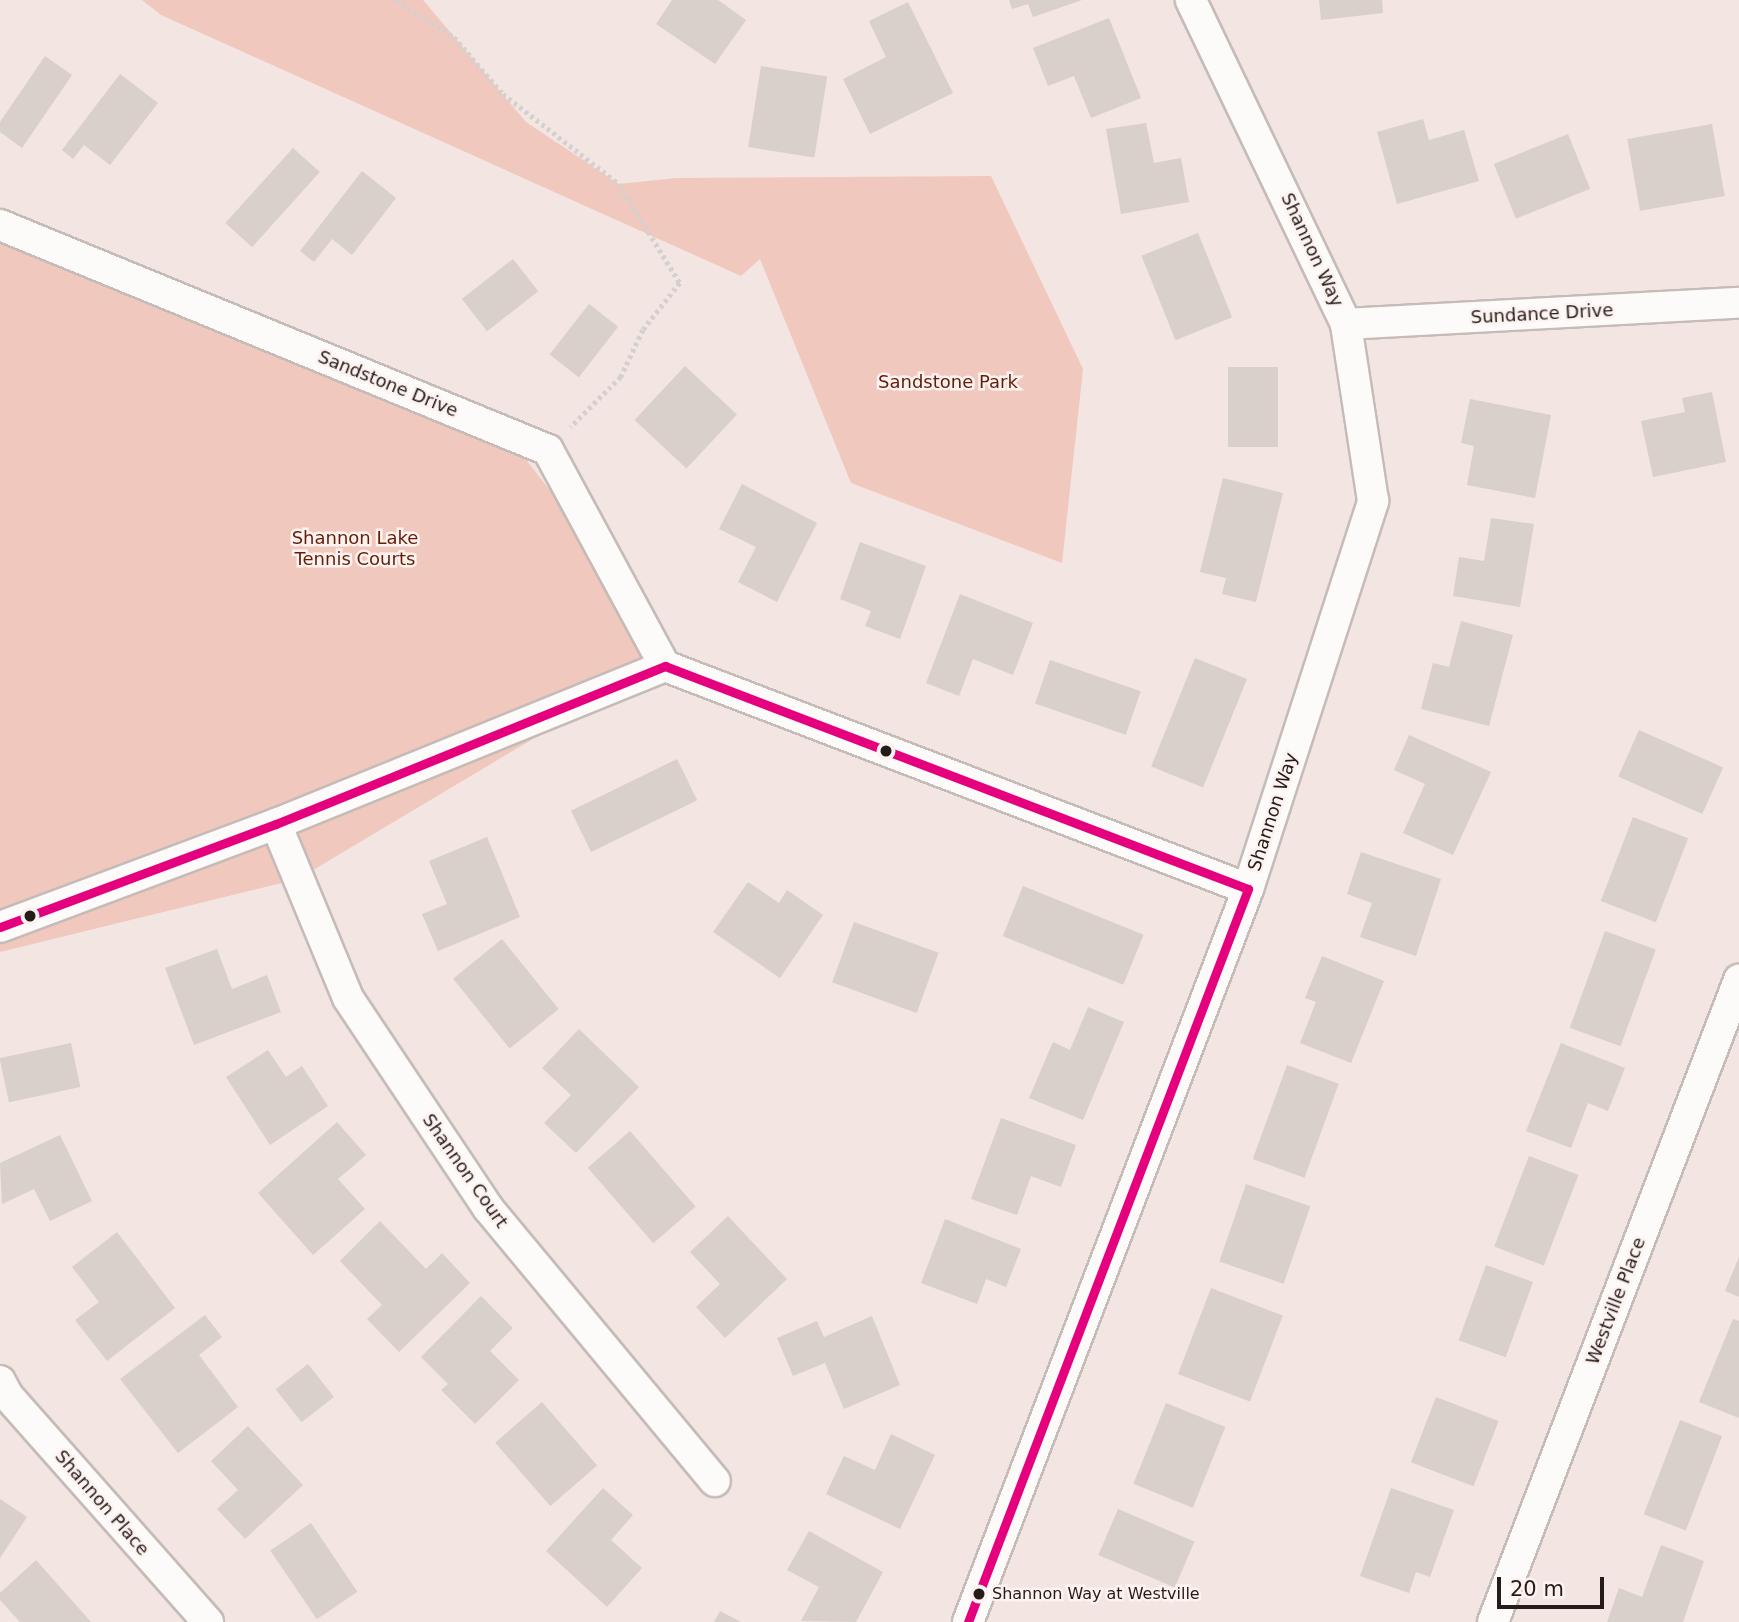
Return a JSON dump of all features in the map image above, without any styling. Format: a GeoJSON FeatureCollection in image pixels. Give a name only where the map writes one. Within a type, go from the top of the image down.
{"type":"FeatureCollection","features":[{"type":"Feature","properties":{"kind":"street","name":"Shannon Way"},"geometry":{"type":"LineString","coordinates":[[968,1622],[1248,889],[1373,501],[1346,324],[1191,0]]}},
{"type":"Feature","properties":{"kind":"street","name":"Sandstone Drive"},"geometry":{"type":"LineString","coordinates":[[0,225],[548,450]]}},
{"type":"Feature","properties":{"kind":"street","name":"Sundance Drive"},"geometry":{"type":"LineString","coordinates":[[1346,324],[1739,303]]}},
{"type":"Feature","properties":{"kind":"street"},"geometry":{"type":"LineString","coordinates":[[548,450],[666,666],[1248,889]]}},
{"type":"Feature","properties":{"kind":"street"},"geometry":{"type":"LineString","coordinates":[[0,927],[276,824],[666,666]]}},
{"type":"Feature","properties":{"kind":"street","name":"Shannon Court"},"geometry":{"type":"LineString","coordinates":[[276,824],[348,998],[377,1042],[488,1208],[715,1481]]}},
{"type":"Feature","properties":{"kind":"street","name":"Westville Place"},"geometry":{"type":"LineString","coordinates":[[1493,1622],[1739,980]]}},
{"type":"Feature","properties":{"kind":"street","name":"Shannon Place"},"geometry":{"type":"LineString","coordinates":[[0,1381],[8,1396],[208,1622]]}},
{"type":"Feature","properties":{"kind":"path"},"geometry":{"type":"LineString","coordinates":[[396,0],[454,37],[503,94],[619,184],[680,283],[643,330],[621,377],[548,450]]}},
{"type":"Feature","properties":{"kind":"green space","name":"Sandstone Park"},"geometry":{"type":"Polygon","coordinates":[[[142,0],[423,0],[526,122],[619,184],[676,178],[991,176],[1083,369],[1062,563],[851,483],[760,259],[741,276],[161,15],[142,0]]]}},
{"type":"Feature","properties":{"kind":"green space","name":"Shannon Lake Tennis Courts"},"geometry":{"type":"Polygon","coordinates":[[[0,227],[513,443],[677,653],[298,879],[0,952],[0,227]]]}},
{"type":"Feature","properties":{"kind":"building"},"geometry":{"type":"Polygon","coordinates":[[[672,0],[718,0],[746,20],[715,64],[656,24],[672,0]]]}},
{"type":"Feature","properties":{"kind":"building"},"geometry":{"type":"Polygon","coordinates":[[[1009,0],[1082,0],[1033,17],[1028,4],[1012,9],[1009,0]]]}},
{"type":"Feature","properties":{"kind":"building"},"geometry":{"type":"Polygon","coordinates":[[[1319,0],[1382,0],[1383,13],[1321,20],[1319,0]]]}},
{"type":"Feature","properties":{"kind":"building"},"geometry":{"type":"Polygon","coordinates":[[[908,2],[953,93],[870,134],[843,79],[886,57],[869,21],[908,2]]]}},
{"type":"Feature","properties":{"kind":"building"},"geometry":{"type":"Polygon","coordinates":[[[1109,18],[1141,98],[1091,118],[1074,76],[1048,86],[1033,48],[1109,18]]]}},
{"type":"Feature","properties":{"kind":"building"},"geometry":{"type":"Polygon","coordinates":[[[45,56],[72,75],[22,148],[0,132],[0,122],[45,56]]]}},
{"type":"Feature","properties":{"kind":"building"},"geometry":{"type":"Polygon","coordinates":[[[761,66],[827,76],[814,157],[748,147],[761,66]]]}},
{"type":"Feature","properties":{"kind":"building"},"geometry":{"type":"Polygon","coordinates":[[[120,74],[158,103],[110,165],[84,145],[73,159],[62,150],[120,74]]]}},
{"type":"Feature","properties":{"kind":"building"},"geometry":{"type":"Polygon","coordinates":[[[1423,119],[1429,140],[1464,130],[1479,181],[1397,204],[1377,132],[1423,119]]]}},
{"type":"Feature","properties":{"kind":"building"},"geometry":{"type":"Polygon","coordinates":[[[1146,123],[1154,163],[1181,158],[1189,202],[1121,214],[1106,129],[1146,123]]]}},
{"type":"Feature","properties":{"kind":"building"},"geometry":{"type":"Polygon","coordinates":[[[1712,124],[1725,196],[1640,211],[1627,139],[1712,124]]]}},
{"type":"Feature","properties":{"kind":"building"},"geometry":{"type":"Polygon","coordinates":[[[1568,134],[1590,189],[1516,219],[1494,164],[1568,134]]]}},
{"type":"Feature","properties":{"kind":"building"},"geometry":{"type":"Polygon","coordinates":[[[293,148],[320,172],[252,247],[225,223],[293,148]]]}},
{"type":"Feature","properties":{"kind":"building"},"geometry":{"type":"Polygon","coordinates":[[[362,171],[396,198],[352,255],[332,239],[314,262],[300,251],[362,171]]]}},
{"type":"Feature","properties":{"kind":"building"},"geometry":{"type":"Polygon","coordinates":[[[1198,233],[1232,317],[1176,340],[1141,256],[1198,233]]]}},
{"type":"Feature","properties":{"kind":"building"},"geometry":{"type":"Polygon","coordinates":[[[513,259],[538,291],[487,331],[462,299],[513,259]]]}},
{"type":"Feature","properties":{"kind":"building"},"geometry":{"type":"Polygon","coordinates":[[[589,304],[618,327],[579,377],[550,354],[589,304]]]}},
{"type":"Feature","properties":{"kind":"building"},"geometry":{"type":"Polygon","coordinates":[[[685,366],[737,414],[686,469],[635,420],[685,366]]]}},
{"type":"Feature","properties":{"kind":"building"},"geometry":{"type":"Polygon","coordinates":[[[1228,367],[1278,367],[1278,447],[1228,447],[1228,367]]]}},
{"type":"Feature","properties":{"kind":"building"},"geometry":{"type":"Polygon","coordinates":[[[1712,392],[1726,462],[1653,477],[1641,421],[1685,412],[1682,398],[1712,392]]]}},
{"type":"Feature","properties":{"kind":"building"},"geometry":{"type":"Polygon","coordinates":[[[1470,399],[1551,415],[1535,498],[1467,485],[1474,446],[1461,443],[1470,399]]]}},
{"type":"Feature","properties":{"kind":"building"},"geometry":{"type":"Polygon","coordinates":[[[1223,478],[1283,493],[1256,602],[1222,594],[1226,578],[1200,572],[1223,478]]]}},
{"type":"Feature","properties":{"kind":"building"},"geometry":{"type":"Polygon","coordinates":[[[742,484],[817,523],[777,602],[738,582],[756,547],[719,529],[742,484]]]}},
{"type":"Feature","properties":{"kind":"building"},"geometry":{"type":"Polygon","coordinates":[[[1491,518],[1534,524],[1520,607],[1453,596],[1459,557],[1484,561],[1491,518]]]}},
{"type":"Feature","properties":{"kind":"building"},"geometry":{"type":"Polygon","coordinates":[[[860,542],[926,566],[900,639],[865,626],[871,611],[840,599],[860,542]]]}},
{"type":"Feature","properties":{"kind":"building"},"geometry":{"type":"Polygon","coordinates":[[[960,594],[1033,623],[1013,675],[973,659],[959,696],[926,683],[960,594]]]}},
{"type":"Feature","properties":{"kind":"building"},"geometry":{"type":"Polygon","coordinates":[[[1461,621],[1513,635],[1489,726],[1421,709],[1433,663],[1449,667],[1461,621]]]}},
{"type":"Feature","properties":{"kind":"building"},"geometry":{"type":"Polygon","coordinates":[[[1195,658],[1247,679],[1203,787],[1151,766],[1195,658]]]}},
{"type":"Feature","properties":{"kind":"building"},"geometry":{"type":"Polygon","coordinates":[[[1050,660],[1141,691],[1126,735],[1035,703],[1050,660]]]}},
{"type":"Feature","properties":{"kind":"building"},"geometry":{"type":"Polygon","coordinates":[[[1639,730],[1723,767],[1702,814],[1618,777],[1639,730]]]}},
{"type":"Feature","properties":{"kind":"building"},"geometry":{"type":"Polygon","coordinates":[[[1409,735],[1491,772],[1453,855],[1403,833],[1425,784],[1394,770],[1409,735]]]}},
{"type":"Feature","properties":{"kind":"building"},"geometry":{"type":"Polygon","coordinates":[[[677,759],[697,800],[591,852],[571,811],[677,759]]]}},
{"type":"Feature","properties":{"kind":"building"},"geometry":{"type":"Polygon","coordinates":[[[1633,817],[1688,838],[1656,922],[1601,901],[1633,817]]]}},
{"type":"Feature","properties":{"kind":"building"},"geometry":{"type":"Polygon","coordinates":[[[487,837],[520,917],[438,951],[422,914],[447,904],[429,861],[487,837]]]}},
{"type":"Feature","properties":{"kind":"building"},"geometry":{"type":"Polygon","coordinates":[[[1361,852],[1441,879],[1416,956],[1360,937],[1372,903],[1347,894],[1361,852]]]}},
{"type":"Feature","properties":{"kind":"building"},"geometry":{"type":"Polygon","coordinates":[[[748,882],[779,903],[787,890],[823,915],[780,978],[713,932],[748,882]]]}},
{"type":"Feature","properties":{"kind":"building"},"geometry":{"type":"Polygon","coordinates":[[[1023,886],[1144,935],[1123,985],[1003,936],[1023,886]]]}},
{"type":"Feature","properties":{"kind":"building"},"geometry":{"type":"Polygon","coordinates":[[[854,922],[939,953],[917,1013],[832,982],[854,922]]]}},
{"type":"Feature","properties":{"kind":"building"},"geometry":{"type":"Polygon","coordinates":[[[1605,931],[1656,949],[1621,1046],[1570,1028],[1605,931]]]}},
{"type":"Feature","properties":{"kind":"building"},"geometry":{"type":"Polygon","coordinates":[[[502,939],[559,1009],[510,1049],[453,979],[502,939]]]}},
{"type":"Feature","properties":{"kind":"building"},"geometry":{"type":"Polygon","coordinates":[[[217,949],[232,989],[267,975],[281,1012],[194,1045],[165,968],[217,949]]]}},
{"type":"Feature","properties":{"kind":"building"},"geometry":{"type":"Polygon","coordinates":[[[1322,956],[1384,981],[1351,1063],[1300,1043],[1316,1002],[1305,998],[1322,956]]]}},
{"type":"Feature","properties":{"kind":"building"},"geometry":{"type":"Polygon","coordinates":[[[1088,1007],[1124,1022],[1083,1120],[1029,1098],[1053,1042],[1070,1050],[1088,1007]]]}},
{"type":"Feature","properties":{"kind":"building"},"geometry":{"type":"Polygon","coordinates":[[[579,1029],[639,1087],[576,1153],[544,1123],[571,1095],[542,1068],[579,1029]]]}},
{"type":"Feature","properties":{"kind":"building"},"geometry":{"type":"Polygon","coordinates":[[[71,1043],[80,1087],[9,1102],[0,1058],[71,1043]]]}},
{"type":"Feature","properties":{"kind":"building"},"geometry":{"type":"Polygon","coordinates":[[[1561,1043],[1625,1068],[1608,1111],[1588,1103],[1571,1148],[1526,1131],[1561,1043]]]}},
{"type":"Feature","properties":{"kind":"building"},"geometry":{"type":"Polygon","coordinates":[[[268,1050],[286,1077],[302,1066],[328,1106],[270,1145],[226,1077],[268,1050]]]}},
{"type":"Feature","properties":{"kind":"building"},"geometry":{"type":"Polygon","coordinates":[[[1287,1065],[1339,1084],[1304,1178],[1253,1159],[1287,1065]]]}},
{"type":"Feature","properties":{"kind":"building"},"geometry":{"type":"Polygon","coordinates":[[[1001,1118],[1076,1145],[1061,1187],[1031,1176],[1017,1215],[971,1199],[1001,1118]]]}},
{"type":"Feature","properties":{"kind":"building"},"geometry":{"type":"Polygon","coordinates":[[[337,1122],[366,1155],[338,1179],[365,1209],[313,1255],[258,1193],[337,1122]]]}},
{"type":"Feature","properties":{"kind":"building"},"geometry":{"type":"Polygon","coordinates":[[[630,1131],[696,1206],[653,1243],[588,1168],[630,1131]]]}},
{"type":"Feature","properties":{"kind":"building"},"geometry":{"type":"Polygon","coordinates":[[[60,1135],[92,1201],[50,1221],[34,1189],[2,1204],[0,1163],[60,1135]]]}},
{"type":"Feature","properties":{"kind":"building"},"geometry":{"type":"Polygon","coordinates":[[[1529,1156],[1578,1175],[1544,1266],[1494,1247],[1529,1156]]]}},
{"type":"Feature","properties":{"kind":"building"},"geometry":{"type":"Polygon","coordinates":[[[1246,1184],[1310,1206],[1284,1284],[1219,1262],[1246,1184]]]}},
{"type":"Feature","properties":{"kind":"building"},"geometry":{"type":"Polygon","coordinates":[[[728,1216],[787,1279],[725,1338],[696,1307],[720,1284],[690,1252],[728,1216]]]}},
{"type":"Feature","properties":{"kind":"building"},"geometry":{"type":"Polygon","coordinates":[[[945,1219],[1021,1249],[1006,1287],[986,1279],[977,1304],[921,1283],[945,1219]]]}},
{"type":"Feature","properties":{"kind":"building"},"geometry":{"type":"Polygon","coordinates":[[[380,1221],[426,1269],[442,1253],[470,1283],[399,1352],[367,1319],[382,1305],[340,1261],[380,1221]]]}},
{"type":"Feature","properties":{"kind":"building"},"geometry":{"type":"Polygon","coordinates":[[[117,1232],[175,1308],[107,1361],[75,1320],[99,1302],[72,1267],[117,1232]]]}},
{"type":"Feature","properties":{"kind":"building"},"geometry":{"type":"Polygon","coordinates":[[[1739,1257],[1739,1297],[1725,1291],[1739,1257]]]}},
{"type":"Feature","properties":{"kind":"building"},"geometry":{"type":"Polygon","coordinates":[[[1486,1265],[1533,1282],[1506,1357],[1459,1340],[1486,1265]]]}},
{"type":"Feature","properties":{"kind":"building"},"geometry":{"type":"Polygon","coordinates":[[[1211,1288],[1283,1316],[1250,1401],[1178,1374],[1211,1288]]]}},
{"type":"Feature","properties":{"kind":"building"},"geometry":{"type":"Polygon","coordinates":[[[481,1296],[513,1328],[490,1351],[519,1380],[475,1424],[441,1390],[448,1384],[421,1357],[481,1296]]]}},
{"type":"Feature","properties":{"kind":"building"},"geometry":{"type":"Polygon","coordinates":[[[205,1315],[222,1337],[199,1355],[238,1407],[178,1453],[120,1379],[205,1315]]]}},
{"type":"Feature","properties":{"kind":"building"},"geometry":{"type":"Polygon","coordinates":[[[872,1316],[900,1385],[844,1409],[825,1363],[793,1376],[777,1338],[817,1321],[824,1337],[872,1316]]]}},
{"type":"Feature","properties":{"kind":"building"},"geometry":{"type":"Polygon","coordinates":[[[1733,1319],[1739,1321],[1739,1418],[1699,1402],[1733,1319]]]}},
{"type":"Feature","properties":{"kind":"building"},"geometry":{"type":"Polygon","coordinates":[[[308,1364],[334,1397],[302,1422],[276,1389],[308,1364]]]}},
{"type":"Feature","properties":{"kind":"building"},"geometry":{"type":"Polygon","coordinates":[[[1436,1397],[1499,1421],[1473,1486],[1411,1462],[1436,1397]]]}},
{"type":"Feature","properties":{"kind":"building"},"geometry":{"type":"Polygon","coordinates":[[[542,1402],[597,1465],[550,1506],[495,1443],[542,1402]]]}},
{"type":"Feature","properties":{"kind":"building"},"geometry":{"type":"Polygon","coordinates":[[[1166,1403],[1225,1427],[1193,1508],[1133,1484],[1166,1403]]]}},
{"type":"Feature","properties":{"kind":"building"},"geometry":{"type":"Polygon","coordinates":[[[1680,1420],[1722,1436],[1686,1530],[1644,1514],[1680,1420]]]}},
{"type":"Feature","properties":{"kind":"building"},"geometry":{"type":"Polygon","coordinates":[[[248,1426],[303,1485],[245,1539],[217,1509],[238,1490],[211,1461],[248,1426]]]}},
{"type":"Feature","properties":{"kind":"building"},"geometry":{"type":"Polygon","coordinates":[[[891,1434],[935,1455],[900,1529],[826,1494],[844,1456],[875,1470],[891,1434]]]}},
{"type":"Feature","properties":{"kind":"building"},"geometry":{"type":"Polygon","coordinates":[[[603,1488],[633,1515],[611,1540],[642,1568],[607,1607],[546,1551],[603,1488]]]}},
{"type":"Feature","properties":{"kind":"building"},"geometry":{"type":"Polygon","coordinates":[[[1391,1488],[1454,1510],[1430,1577],[1416,1572],[1409,1593],[1360,1576],[1391,1488]]]}},
{"type":"Feature","properties":{"kind":"building"},"geometry":{"type":"Polygon","coordinates":[[[0,1499],[27,1517],[0,1558],[0,1499]]]}},
{"type":"Feature","properties":{"kind":"building"},"geometry":{"type":"Polygon","coordinates":[[[1118,1509],[1194,1541],[1175,1587],[1098,1555],[1118,1509]]]}},
{"type":"Feature","properties":{"kind":"building"},"geometry":{"type":"Polygon","coordinates":[[[311,1523],[357,1592],[317,1619],[270,1550],[311,1523]]]}},
{"type":"Feature","properties":{"kind":"building"},"geometry":{"type":"Polygon","coordinates":[[[809,1531],[883,1572],[856,1622],[801,1621],[819,1587],[787,1570],[809,1531]]]}},
{"type":"Feature","properties":{"kind":"building"},"geometry":{"type":"Polygon","coordinates":[[[1661,1545],[1704,1561],[1683,1622],[1607,1622],[1619,1588],[1642,1597],[1661,1545]]]}},
{"type":"Feature","properties":{"kind":"building"},"geometry":{"type":"Polygon","coordinates":[[[36,1560],[91,1622],[20,1622],[0,1600],[0,1593],[36,1560]]]}},
{"type":"Feature","properties":{"kind":"building"},"geometry":{"type":"Polygon","coordinates":[[[720,1611],[741,1622],[714,1622],[720,1611]]]}},
{"type":"Feature","properties":{"kind":"transit line"},"geometry":{"type":"LineString","coordinates":[[0,927],[276,824],[665,666],[1248,889]]}},
{"type":"Feature","properties":{"kind":"transit line"},"geometry":{"type":"LineString","coordinates":[[968,1622],[1248,889]]}},
{"type":"Feature","properties":{"kind":"place","name":"Shannon Way at Westville"},"geometry":{"type":"Point","coordinates":[979,1594]}}]}
